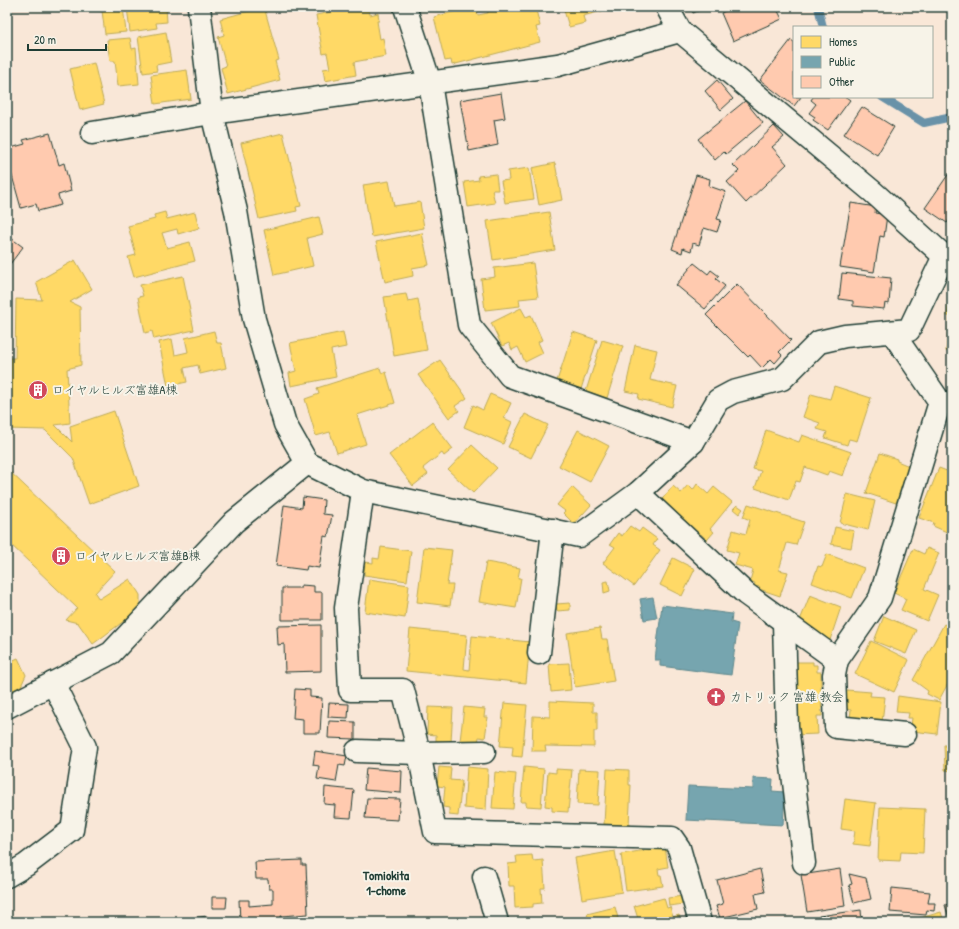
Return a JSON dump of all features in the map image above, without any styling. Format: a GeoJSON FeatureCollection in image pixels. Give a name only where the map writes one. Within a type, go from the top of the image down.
{"type":"FeatureCollection","features":[{"type":"Feature","properties":{"kind":"street"},"geometry":{"type":"LineString","coordinates":[[199,7],[212,113],[236,211],[254,319],[285,424],[307,463],[363,491],[579,536],[638,493],[692,442],[718,400],[733,392],[782,379],[819,342],[845,336],[909,330],[948,257],[873,192],[680,31],[668,7]]}},
{"type":"Feature","properties":{"kind":"street"},"geometry":{"type":"LineString","coordinates":[[406,7],[430,83],[469,325],[510,376],[692,442]]}},
{"type":"Feature","properties":{"kind":"street"},"geometry":{"type":"LineString","coordinates":[[92,132],[212,113],[558,65],[680,31]]}},
{"type":"Feature","properties":{"kind":"street"},"geometry":{"type":"LineString","coordinates":[[892,332],[940,402],[880,598],[837,660],[834,675],[836,727],[905,734]]}},
{"type":"Feature","properties":{"kind":"street"},"geometry":{"type":"LineString","coordinates":[[7,708],[111,653],[234,522],[307,463]]}},
{"type":"Feature","properties":{"kind":"street"},"geometry":{"type":"LineString","coordinates":[[363,491],[346,608],[350,690],[403,690],[419,753],[435,832],[672,838],[678,848],[700,922]]}},
{"type":"Feature","properties":{"kind":"street"},"geometry":{"type":"LineString","coordinates":[[638,493],[746,594],[837,660]]}},
{"type":"Feature","properties":{"kind":"street"},"geometry":{"type":"LineString","coordinates":[[539,653],[553,530]]}},
{"type":"Feature","properties":{"kind":"street"},"geometry":{"type":"LineString","coordinates":[[784,623],[787,726],[804,864]]}},
{"type":"Feature","properties":{"kind":"street"},"geometry":{"type":"LineString","coordinates":[[7,876],[26,865],[72,830],[85,747],[53,683]]}},
{"type":"Feature","properties":{"kind":"street"},"geometry":{"type":"LineString","coordinates":[[357,751],[419,753],[484,752]]}},
{"type":"Feature","properties":{"kind":"street"},"geometry":{"type":"LineString","coordinates":[[484,877],[497,922]]}},
{"type":"Feature","properties":{"kind":"building: Homes"},"geometry":{"type":"Polygon","coordinates":[[[98,7],[123,7],[126,32],[105,34],[102,11],[99,11],[98,7]]]}},
{"type":"Feature","properties":{"kind":"building: Homes"},"geometry":{"type":"Polygon","coordinates":[[[127,7],[166,7],[167,22],[156,23],[157,28],[130,32],[127,7]]]}},
{"type":"Feature","properties":{"kind":"building: Homes"},"geometry":{"type":"Polygon","coordinates":[[[264,7],[279,60],[275,61],[280,80],[228,94],[221,68],[226,66],[218,37],[224,35],[220,19],[264,7]]]}},
{"type":"Feature","properties":{"kind":"building: Homes"},"geometry":{"type":"Polygon","coordinates":[[[330,7],[369,7],[370,15],[378,13],[379,21],[377,21],[380,39],[383,38],[386,56],[354,62],[356,75],[325,81],[323,69],[330,68],[327,53],[323,54],[316,15],[331,12],[330,7]]]}},
{"type":"Feature","properties":{"kind":"building: Homes"},"geometry":{"type":"Polygon","coordinates":[[[476,7],[478,15],[488,13],[487,7],[527,7],[529,12],[536,10],[540,26],[536,27],[540,42],[452,65],[451,60],[445,61],[434,17],[476,7]]]}},
{"type":"Feature","properties":{"kind":"building: Homes"},"geometry":{"type":"Polygon","coordinates":[[[563,7],[601,7],[602,11],[583,16],[585,23],[569,27],[563,7]]]}},
{"type":"Feature","properties":{"kind":"building: Homes"},"geometry":{"type":"Polygon","coordinates":[[[166,32],[171,62],[156,65],[157,71],[143,73],[138,37],[166,32]]]}},
{"type":"Feature","properties":{"kind":"building: Homes"},"geometry":{"type":"Polygon","coordinates":[[[130,38],[132,49],[136,48],[139,84],[118,86],[115,61],[110,61],[107,40],[130,38]]]}},
{"type":"Feature","properties":{"kind":"building: Homes"},"geometry":{"type":"Polygon","coordinates":[[[94,63],[104,104],[80,110],[70,69],[94,63]]]}},
{"type":"Feature","properties":{"kind":"building: Homes"},"geometry":{"type":"Polygon","coordinates":[[[187,70],[191,99],[155,104],[151,75],[187,70]]]}},
{"type":"Feature","properties":{"kind":"building: Homes"},"geometry":{"type":"Polygon","coordinates":[[[283,133],[301,206],[296,207],[297,211],[259,219],[241,143],[283,133]]]}},
{"type":"Feature","properties":{"kind":"building: Homes"},"geometry":{"type":"Polygon","coordinates":[[[555,163],[562,200],[539,205],[532,168],[555,163]]]}},
{"type":"Feature","properties":{"kind":"building: Homes"},"geometry":{"type":"Polygon","coordinates":[[[529,168],[534,199],[505,203],[501,181],[509,180],[508,171],[529,168]]]}},
{"type":"Feature","properties":{"kind":"building: Homes"},"geometry":{"type":"Polygon","coordinates":[[[496,174],[498,190],[492,190],[495,203],[468,207],[464,182],[479,180],[478,176],[496,174]]]}},
{"type":"Feature","properties":{"kind":"building: Homes"},"geometry":{"type":"Polygon","coordinates":[[[389,181],[394,206],[420,202],[424,228],[372,237],[363,185],[389,181]]]}},
{"type":"Feature","properties":{"kind":"building: Homes"},"geometry":{"type":"Polygon","coordinates":[[[165,212],[167,219],[195,212],[199,228],[178,234],[177,229],[162,233],[167,248],[190,242],[195,261],[134,277],[128,257],[136,255],[128,226],[155,219],[154,215],[165,212]]]}},
{"type":"Feature","properties":{"kind":"building: Homes"},"geometry":{"type":"Polygon","coordinates":[[[549,212],[555,250],[493,260],[487,221],[549,212]]]}},
{"type":"Feature","properties":{"kind":"building: Homes"},"geometry":{"type":"Polygon","coordinates":[[[319,217],[323,234],[307,238],[313,266],[274,275],[264,230],[319,217]]]}},
{"type":"Feature","properties":{"kind":"building: Homes"},"geometry":{"type":"Polygon","coordinates":[[[422,233],[429,265],[412,268],[413,276],[385,282],[376,242],[422,233]]]}},
{"type":"Feature","properties":{"kind":"building: Homes","name":"ロイヤルヒルズ富雄A棟"},"geometry":{"type":"Polygon","coordinates":[[[75,260],[92,289],[70,302],[80,307],[81,365],[67,369],[70,423],[55,425],[72,442],[70,426],[114,411],[139,486],[89,504],[73,458],[45,430],[7,429],[7,358],[15,358],[16,299],[42,300],[36,282],[75,260]]]}},
{"type":"Feature","properties":{"kind":"building: Homes"},"geometry":{"type":"Polygon","coordinates":[[[533,263],[538,297],[519,299],[520,306],[485,310],[481,279],[495,277],[494,268],[533,263]]]}},
{"type":"Feature","properties":{"kind":"building: Homes"},"geometry":{"type":"Polygon","coordinates":[[[183,276],[194,330],[154,339],[152,331],[145,333],[138,297],[143,296],[140,285],[183,276]]]}},
{"type":"Feature","properties":{"kind":"building: Homes"},"geometry":{"type":"Polygon","coordinates":[[[950,292],[952,292],[952,352],[946,351],[950,316],[947,316],[950,292]]]}},
{"type":"Feature","properties":{"kind":"building: Homes"},"geometry":{"type":"Polygon","coordinates":[[[406,294],[408,301],[418,299],[427,350],[394,356],[384,297],[406,294]]]}},
{"type":"Feature","properties":{"kind":"building: Homes"},"geometry":{"type":"Polygon","coordinates":[[[521,308],[526,317],[531,315],[542,340],[538,342],[543,353],[525,362],[518,347],[512,350],[509,343],[502,346],[491,323],[521,308]]]}},
{"type":"Feature","properties":{"kind":"building: Homes"},"geometry":{"type":"Polygon","coordinates":[[[214,331],[217,343],[221,343],[226,368],[200,374],[198,365],[184,368],[187,382],[168,386],[159,342],[172,339],[175,355],[188,352],[185,338],[214,331]]]}},
{"type":"Feature","properties":{"kind":"building: Homes"},"geometry":{"type":"Polygon","coordinates":[[[343,332],[346,347],[331,350],[336,377],[291,386],[289,373],[296,371],[290,343],[343,332]]]}},
{"type":"Feature","properties":{"kind":"building: Homes"},"geometry":{"type":"Polygon","coordinates":[[[573,332],[597,340],[581,389],[557,381],[573,332]]]}},
{"type":"Feature","properties":{"kind":"building: Homes"},"geometry":{"type":"Polygon","coordinates":[[[602,340],[623,346],[607,398],[586,391],[602,340]]]}},
{"type":"Feature","properties":{"kind":"building: Homes"},"geometry":{"type":"Polygon","coordinates":[[[635,345],[657,350],[650,380],[677,386],[672,407],[638,399],[639,394],[625,391],[635,345]]]}},
{"type":"Feature","properties":{"kind":"building: Homes"},"geometry":{"type":"Polygon","coordinates":[[[440,360],[467,398],[455,406],[459,411],[449,418],[418,375],[440,360]]]}},
{"type":"Feature","properties":{"kind":"building: Homes"},"geometry":{"type":"Polygon","coordinates":[[[380,368],[382,374],[386,372],[395,403],[357,415],[366,444],[337,453],[330,432],[316,436],[305,399],[319,394],[317,388],[380,368]]]}},
{"type":"Feature","properties":{"kind":"building: Homes"},"geometry":{"type":"Polygon","coordinates":[[[834,386],[871,398],[857,441],[849,439],[847,445],[825,438],[827,432],[817,429],[820,423],[803,417],[811,394],[830,399],[834,386]]]}},
{"type":"Feature","properties":{"kind":"building: Homes"},"geometry":{"type":"Polygon","coordinates":[[[490,394],[511,403],[504,418],[512,422],[503,444],[464,427],[473,405],[483,410],[490,394]]]}},
{"type":"Feature","properties":{"kind":"building: Homes"},"geometry":{"type":"Polygon","coordinates":[[[525,414],[548,425],[531,458],[508,447],[525,414]]]}},
{"type":"Feature","properties":{"kind":"building: Homes"},"geometry":{"type":"Polygon","coordinates":[[[432,422],[453,449],[444,456],[442,453],[423,468],[428,474],[413,486],[389,455],[432,422]]]}},
{"type":"Feature","properties":{"kind":"building: Homes"},"geometry":{"type":"Polygon","coordinates":[[[578,430],[609,446],[590,482],[559,466],[578,430]]]}},
{"type":"Feature","properties":{"kind":"building: Homes"},"geometry":{"type":"Polygon","coordinates":[[[766,430],[799,442],[802,435],[851,452],[843,476],[829,471],[827,475],[805,467],[800,482],[796,481],[789,500],[755,488],[761,471],[753,469],[766,430]]]}},
{"type":"Feature","properties":{"kind":"building: Homes"},"geometry":{"type":"Polygon","coordinates":[[[952,431],[952,445],[948,443],[952,431]]]}},
{"type":"Feature","properties":{"kind":"building: Homes"},"geometry":{"type":"Polygon","coordinates":[[[472,445],[497,468],[473,493],[448,470],[472,445]]]}},
{"type":"Feature","properties":{"kind":"building: Homes"},"geometry":{"type":"Polygon","coordinates":[[[880,453],[897,459],[897,461],[909,466],[896,503],[866,493],[880,453]]]}},
{"type":"Feature","properties":{"kind":"building: Homes"},"geometry":{"type":"Polygon","coordinates":[[[939,468],[952,473],[952,525],[949,533],[933,526],[934,523],[919,518],[939,468]]]}},
{"type":"Feature","properties":{"kind":"building: Homes","name":"ロイヤルヒルズ富雄B棟"},"geometry":{"type":"Polygon","coordinates":[[[7,469],[115,571],[95,593],[99,599],[130,579],[140,595],[140,609],[93,644],[78,623],[66,620],[77,608],[7,541],[7,469]]]}},
{"type":"Feature","properties":{"kind":"building: Homes"},"geometry":{"type":"Polygon","coordinates":[[[697,484],[708,494],[714,487],[732,502],[710,529],[714,532],[707,540],[701,534],[699,537],[659,503],[673,486],[681,493],[688,485],[693,490],[697,484]]]}},
{"type":"Feature","properties":{"kind":"building: Homes"},"geometry":{"type":"Polygon","coordinates":[[[572,487],[591,505],[574,524],[563,513],[565,511],[557,505],[572,487]]]}},
{"type":"Feature","properties":{"kind":"building: Homes"},"geometry":{"type":"Polygon","coordinates":[[[847,494],[875,501],[868,530],[840,523],[847,494]]]}},
{"type":"Feature","properties":{"kind":"building: Homes"},"geometry":{"type":"Polygon","coordinates":[[[748,504],[804,522],[796,545],[787,543],[779,570],[788,572],[780,596],[759,589],[760,587],[754,586],[755,583],[750,581],[753,570],[735,565],[739,553],[727,550],[733,530],[746,534],[750,520],[743,517],[748,504]]]}},
{"type":"Feature","properties":{"kind":"building: Homes"},"geometry":{"type":"Polygon","coordinates":[[[737,505],[743,509],[739,514],[733,509],[737,505]]]}},
{"type":"Feature","properties":{"kind":"building: Homes"},"geometry":{"type":"Polygon","coordinates":[[[630,526],[639,532],[642,528],[657,539],[653,545],[660,550],[634,586],[603,563],[615,547],[610,544],[618,533],[622,536],[630,526]]]}},
{"type":"Feature","properties":{"kind":"building: Homes"},"geometry":{"type":"Polygon","coordinates":[[[835,527],[854,531],[851,548],[831,544],[835,527]]]}},
{"type":"Feature","properties":{"kind":"building: Homes"},"geometry":{"type":"Polygon","coordinates":[[[381,547],[411,551],[407,581],[364,575],[365,562],[373,563],[373,558],[379,559],[381,547]]]}},
{"type":"Feature","properties":{"kind":"building: Homes"},"geometry":{"type":"Polygon","coordinates":[[[424,547],[452,550],[447,585],[453,585],[450,606],[417,602],[424,547]]]}},
{"type":"Feature","properties":{"kind":"building: Homes"},"geometry":{"type":"Polygon","coordinates":[[[927,548],[939,553],[924,589],[938,595],[927,621],[901,610],[906,599],[894,593],[913,549],[924,554],[927,548]]]}},
{"type":"Feature","properties":{"kind":"building: Homes"},"geometry":{"type":"Polygon","coordinates":[[[827,554],[864,568],[852,598],[812,583],[818,566],[822,567],[827,554]]]}},
{"type":"Feature","properties":{"kind":"building: Homes"},"geometry":{"type":"Polygon","coordinates":[[[673,558],[695,569],[682,596],[660,585],[673,558]]]}},
{"type":"Feature","properties":{"kind":"building: Homes"},"geometry":{"type":"Polygon","coordinates":[[[486,562],[520,568],[518,578],[521,578],[516,608],[479,602],[486,562]]]}},
{"type":"Feature","properties":{"kind":"building: Homes"},"geometry":{"type":"Polygon","coordinates":[[[369,579],[409,585],[405,618],[365,612],[369,579]]]}},
{"type":"Feature","properties":{"kind":"building: Homes"},"geometry":{"type":"Polygon","coordinates":[[[608,581],[610,591],[604,593],[603,582],[608,581]]]}},
{"type":"Feature","properties":{"kind":"building: Homes"},"geometry":{"type":"Polygon","coordinates":[[[810,595],[841,607],[830,640],[807,631],[799,623],[810,595]]]}},
{"type":"Feature","properties":{"kind":"building: Homes"},"geometry":{"type":"Polygon","coordinates":[[[570,603],[570,610],[557,611],[556,604],[570,603]]]}},
{"type":"Feature","properties":{"kind":"building: Homes"},"geometry":{"type":"Polygon","coordinates":[[[884,616],[916,630],[906,654],[874,641],[884,616]]]}},
{"type":"Feature","properties":{"kind":"building: Homes"},"geometry":{"type":"Polygon","coordinates":[[[944,624],[952,628],[952,676],[939,700],[927,694],[928,691],[913,680],[944,624]]]}},
{"type":"Feature","properties":{"kind":"building: Homes"},"geometry":{"type":"Polygon","coordinates":[[[600,628],[602,639],[607,639],[614,681],[575,687],[567,633],[600,628]]]}},
{"type":"Feature","properties":{"kind":"building: Homes"},"geometry":{"type":"Polygon","coordinates":[[[410,629],[467,635],[464,669],[469,670],[472,636],[530,642],[526,683],[406,671],[410,629]]]}},
{"type":"Feature","properties":{"kind":"building: Homes"},"geometry":{"type":"Polygon","coordinates":[[[871,641],[909,660],[894,692],[855,674],[871,641]]]}},
{"type":"Feature","properties":{"kind":"building: Homes"},"geometry":{"type":"Polygon","coordinates":[[[18,658],[26,675],[21,686],[7,693],[7,663],[18,658]]]}},
{"type":"Feature","properties":{"kind":"building: Homes"},"geometry":{"type":"Polygon","coordinates":[[[790,662],[813,662],[813,665],[817,665],[817,672],[821,672],[821,695],[791,695],[790,662]]]}},
{"type":"Feature","properties":{"kind":"building: Homes"},"geometry":{"type":"Polygon","coordinates":[[[569,663],[571,690],[551,692],[549,664],[569,663]]]}},
{"type":"Feature","properties":{"kind":"building: Homes"},"geometry":{"type":"Polygon","coordinates":[[[846,690],[871,692],[870,696],[885,697],[882,722],[850,718],[851,710],[844,709],[846,690]]]}},
{"type":"Feature","properties":{"kind":"building: Homes"},"geometry":{"type":"Polygon","coordinates":[[[898,696],[941,702],[937,734],[912,731],[912,718],[908,718],[909,713],[896,712],[898,696]]]}},
{"type":"Feature","properties":{"kind":"building: Homes"},"geometry":{"type":"Polygon","coordinates":[[[821,697],[822,716],[817,716],[818,734],[794,735],[792,699],[821,697]]]}},
{"type":"Feature","properties":{"kind":"building: Homes"},"geometry":{"type":"Polygon","coordinates":[[[550,701],[593,703],[593,712],[597,712],[597,731],[594,731],[594,747],[545,746],[546,751],[532,751],[533,716],[550,717],[550,701]]]}},
{"type":"Feature","properties":{"kind":"building: Homes"},"geometry":{"type":"Polygon","coordinates":[[[504,703],[527,705],[522,757],[512,756],[513,747],[500,746],[504,703]]]}},
{"type":"Feature","properties":{"kind":"building: Homes"},"geometry":{"type":"Polygon","coordinates":[[[428,707],[453,708],[451,742],[436,741],[436,735],[427,734],[428,707]]]}},
{"type":"Feature","properties":{"kind":"building: Homes"},"geometry":{"type":"Polygon","coordinates":[[[464,707],[485,709],[484,717],[488,717],[485,738],[479,737],[478,743],[460,741],[464,707]]]}},
{"type":"Feature","properties":{"kind":"building: Homes"},"geometry":{"type":"Polygon","coordinates":[[[944,745],[952,745],[952,771],[945,770],[944,745]]]}},
{"type":"Feature","properties":{"kind":"building: Homes"},"geometry":{"type":"Polygon","coordinates":[[[439,767],[451,768],[450,780],[462,781],[458,816],[449,815],[449,808],[443,807],[445,787],[437,786],[439,767]]]}},
{"type":"Feature","properties":{"kind":"building: Homes"},"geometry":{"type":"Polygon","coordinates":[[[467,767],[488,769],[486,810],[464,808],[467,767]]]}},
{"type":"Feature","properties":{"kind":"building: Homes"},"geometry":{"type":"Polygon","coordinates":[[[524,767],[544,769],[541,807],[526,806],[526,802],[521,802],[524,767]]]}},
{"type":"Feature","properties":{"kind":"building: Homes"},"geometry":{"type":"Polygon","coordinates":[[[556,769],[572,770],[568,812],[552,811],[552,807],[545,806],[548,772],[556,773],[556,769]]]}},
{"type":"Feature","properties":{"kind":"building: Homes"},"geometry":{"type":"Polygon","coordinates":[[[579,769],[600,770],[598,805],[577,804],[579,769]]]}},
{"type":"Feature","properties":{"kind":"building: Homes"},"geometry":{"type":"Polygon","coordinates":[[[607,769],[629,770],[629,785],[631,785],[629,825],[604,824],[607,769]]]}},
{"type":"Feature","properties":{"kind":"building: Homes"},"geometry":{"type":"Polygon","coordinates":[[[495,772],[516,774],[513,809],[492,808],[495,772]]]}},
{"type":"Feature","properties":{"kind":"building: Homes"},"geometry":{"type":"Polygon","coordinates":[[[845,799],[876,803],[870,846],[853,844],[855,831],[841,829],[845,799]]]}},
{"type":"Feature","properties":{"kind":"building: Homes"},"geometry":{"type":"Polygon","coordinates":[[[880,807],[925,809],[923,853],[901,852],[900,861],[878,860],[880,807]]]}},
{"type":"Feature","properties":{"kind":"building: Homes"},"geometry":{"type":"Polygon","coordinates":[[[665,847],[668,867],[658,869],[663,886],[626,891],[621,854],[665,847]]]}},
{"type":"Feature","properties":{"kind":"building: Homes"},"geometry":{"type":"Polygon","coordinates":[[[615,851],[622,892],[582,899],[575,858],[615,851]]]}},
{"type":"Feature","properties":{"kind":"building: Homes"},"geometry":{"type":"Polygon","coordinates":[[[532,855],[533,861],[543,860],[545,888],[541,888],[542,903],[533,904],[533,907],[515,908],[514,886],[509,886],[508,864],[517,863],[516,856],[532,855]]]}},
{"type":"Feature","properties":{"kind":"building: Homes"},"geometry":{"type":"Polygon","coordinates":[[[683,896],[684,904],[669,906],[668,898],[683,896]]]}},
{"type":"Feature","properties":{"kind":"building: Homes"},"geometry":{"type":"Polygon","coordinates":[[[664,898],[667,908],[670,907],[673,917],[679,915],[681,922],[639,922],[634,906],[664,898]]]}},
{"type":"Feature","properties":{"kind":"building: Homes"},"geometry":{"type":"Polygon","coordinates":[[[615,907],[619,922],[589,922],[587,914],[615,907]]]}},
{"type":"Feature","properties":{"kind":"building: Homes"},"geometry":{"type":"Polygon","coordinates":[[[941,912],[944,922],[907,922],[941,912]]]}},
{"type":"Feature","properties":{"kind":"building: Public"},"geometry":{"type":"Polygon","coordinates":[[[653,597],[657,618],[644,620],[640,599],[653,597]]]}},
{"type":"Feature","properties":{"kind":"building: Public"},"geometry":{"type":"Polygon","coordinates":[[[662,605],[732,614],[731,622],[738,624],[731,675],[660,666],[660,660],[655,660],[662,605]]]}},
{"type":"Feature","properties":{"kind":"building: Public"},"geometry":{"type":"Polygon","coordinates":[[[753,778],[773,779],[772,791],[785,792],[783,825],[686,820],[688,786],[753,789],[753,778]]]}},
{"type":"Feature","properties":{"kind":"building: Other"},"geometry":{"type":"Polygon","coordinates":[[[691,7],[707,7],[693,13],[691,7]]]}},
{"type":"Feature","properties":{"kind":"building: Other"},"geometry":{"type":"Polygon","coordinates":[[[734,7],[776,7],[782,19],[733,41],[721,13],[734,7]]]}},
{"type":"Feature","properties":{"kind":"building: Other"},"geometry":{"type":"Polygon","coordinates":[[[791,40],[793,41],[793,98],[800,98],[794,106],[760,80],[791,40]]]}},
{"type":"Feature","properties":{"kind":"building: Other"},"geometry":{"type":"Polygon","coordinates":[[[717,80],[733,99],[721,110],[705,91],[717,80]]]}},
{"type":"Feature","properties":{"kind":"building: Other"},"geometry":{"type":"Polygon","coordinates":[[[501,93],[505,118],[494,120],[498,145],[469,151],[460,100],[501,93]]]}},
{"type":"Feature","properties":{"kind":"building: Other"},"geometry":{"type":"Polygon","coordinates":[[[812,98],[847,98],[850,100],[828,130],[813,120],[815,117],[809,113],[816,104],[811,100],[812,98]]]}},
{"type":"Feature","properties":{"kind":"building: Other"},"geometry":{"type":"Polygon","coordinates":[[[745,101],[763,123],[726,154],[724,152],[715,160],[698,139],[745,101]]]}},
{"type":"Feature","properties":{"kind":"building: Other"},"geometry":{"type":"Polygon","coordinates":[[[862,107],[894,127],[877,155],[844,134],[862,107]]]}},
{"type":"Feature","properties":{"kind":"building: Other"},"geometry":{"type":"Polygon","coordinates":[[[774,126],[784,137],[772,147],[787,164],[746,203],[727,182],[739,171],[733,165],[774,126]]]}},
{"type":"Feature","properties":{"kind":"building: Other"},"geometry":{"type":"Polygon","coordinates":[[[50,133],[59,165],[64,163],[71,191],[58,195],[61,205],[38,211],[36,204],[21,208],[7,158],[7,149],[25,144],[23,140],[50,133]]]}},
{"type":"Feature","properties":{"kind":"building: Other"},"geometry":{"type":"Polygon","coordinates":[[[952,169],[952,216],[947,223],[925,208],[952,169]]]}},
{"type":"Feature","properties":{"kind":"building: Other"},"geometry":{"type":"Polygon","coordinates":[[[696,175],[710,179],[709,186],[726,192],[717,219],[721,220],[717,232],[704,228],[699,245],[693,243],[691,251],[683,248],[682,253],[672,249],[696,175]]]}},
{"type":"Feature","properties":{"kind":"building: Other"},"geometry":{"type":"Polygon","coordinates":[[[851,203],[876,207],[875,213],[887,215],[884,237],[880,236],[874,272],[840,267],[851,203]]]}},
{"type":"Feature","properties":{"kind":"building: Other"},"geometry":{"type":"Polygon","coordinates":[[[7,235],[23,247],[10,264],[7,262],[7,235]]]}},
{"type":"Feature","properties":{"kind":"building: Other"},"geometry":{"type":"Polygon","coordinates":[[[694,263],[708,274],[711,270],[719,276],[716,279],[725,286],[705,309],[676,285],[694,263]]]}},
{"type":"Feature","properties":{"kind":"building: Other"},"geometry":{"type":"Polygon","coordinates":[[[842,273],[891,278],[889,304],[885,303],[884,309],[853,306],[853,301],[839,299],[842,273]]]}},
{"type":"Feature","properties":{"kind":"building: Other"},"geometry":{"type":"Polygon","coordinates":[[[737,284],[791,340],[779,352],[782,355],[775,363],[771,359],[762,368],[750,355],[748,357],[706,315],[737,284]]]}},
{"type":"Feature","properties":{"kind":"building: Other"},"geometry":{"type":"Polygon","coordinates":[[[303,497],[324,500],[323,514],[332,515],[328,537],[324,536],[319,568],[307,566],[306,570],[276,566],[284,505],[302,508],[303,497]]]}},
{"type":"Feature","properties":{"kind":"building: Other"},"geometry":{"type":"Polygon","coordinates":[[[301,585],[314,586],[314,592],[322,592],[322,620],[282,620],[282,588],[301,588],[301,585]]]}},
{"type":"Feature","properties":{"kind":"building: Other"},"geometry":{"type":"Polygon","coordinates":[[[321,625],[321,671],[285,672],[284,644],[278,645],[277,626],[321,625]]]}},
{"type":"Feature","properties":{"kind":"building: Other"},"geometry":{"type":"Polygon","coordinates":[[[295,689],[310,690],[310,697],[322,698],[320,733],[303,733],[303,719],[293,718],[295,689]]]}},
{"type":"Feature","properties":{"kind":"building: Other"},"geometry":{"type":"Polygon","coordinates":[[[329,703],[349,704],[348,718],[328,717],[329,703]]]}},
{"type":"Feature","properties":{"kind":"building: Other"},"geometry":{"type":"Polygon","coordinates":[[[329,721],[355,722],[355,739],[328,738],[329,721]]]}},
{"type":"Feature","properties":{"kind":"building: Other"},"geometry":{"type":"Polygon","coordinates":[[[315,751],[347,756],[345,766],[339,765],[336,782],[317,779],[319,766],[313,765],[315,751]]]}},
{"type":"Feature","properties":{"kind":"building: Other"},"geometry":{"type":"Polygon","coordinates":[[[366,768],[402,771],[401,793],[364,790],[366,768]]]}},
{"type":"Feature","properties":{"kind":"building: Other"},"geometry":{"type":"Polygon","coordinates":[[[325,787],[354,790],[351,818],[334,817],[335,805],[324,804],[325,787]]]}},
{"type":"Feature","properties":{"kind":"building: Other"},"geometry":{"type":"Polygon","coordinates":[[[367,798],[400,799],[398,820],[365,818],[367,798]]]}},
{"type":"Feature","properties":{"kind":"building: Other"},"geometry":{"type":"Polygon","coordinates":[[[302,860],[302,865],[306,865],[308,914],[281,916],[281,922],[240,922],[239,900],[249,900],[249,906],[273,904],[273,889],[269,889],[268,879],[256,879],[255,862],[302,860]]]}},
{"type":"Feature","properties":{"kind":"building: Other"},"geometry":{"type":"Polygon","coordinates":[[[760,869],[765,892],[755,894],[758,909],[720,918],[716,906],[723,904],[717,880],[760,869]]]}},
{"type":"Feature","properties":{"kind":"building: Other"},"geometry":{"type":"Polygon","coordinates":[[[840,869],[845,906],[807,912],[801,875],[840,869]]]}},
{"type":"Feature","properties":{"kind":"building: Other"},"geometry":{"type":"Polygon","coordinates":[[[951,869],[952,870],[952,882],[949,881],[951,869]]]}},
{"type":"Feature","properties":{"kind":"building: Other"},"geometry":{"type":"Polygon","coordinates":[[[849,874],[866,878],[871,899],[854,903],[849,885],[852,884],[849,874]]]}},
{"type":"Feature","properties":{"kind":"building: Other"},"geometry":{"type":"Polygon","coordinates":[[[892,888],[930,892],[928,903],[935,903],[934,911],[927,910],[926,915],[890,912],[892,888]]]}},
{"type":"Feature","properties":{"kind":"building: Other"},"geometry":{"type":"Polygon","coordinates":[[[212,897],[227,897],[226,908],[212,908],[212,897]]]}},
{"type":"Feature","properties":{"kind":"building: Other"},"geometry":{"type":"Polygon","coordinates":[[[952,903],[952,917],[949,918],[945,905],[952,903]]]}},
{"type":"Feature","properties":{"kind":"building: Other"},"geometry":{"type":"Polygon","coordinates":[[[861,910],[862,922],[820,922],[819,916],[861,910]]]}},
{"type":"Feature","properties":{"kind":"building: Other"},"geometry":{"type":"Polygon","coordinates":[[[207,916],[208,922],[186,922],[185,919],[207,916]]]}},
{"type":"Feature","properties":{"kind":"waterway"},"geometry":{"type":"LineString","coordinates":[[818,7],[823,26]]}},
{"type":"Feature","properties":{"kind":"waterway"},"geometry":{"type":"LineString","coordinates":[[884,98],[924,123],[952,117]]}},
{"type":"Feature","properties":{"kind":"place","name":"ロイヤルヒルズ富雄A棟"},"geometry":{"type":"Point","coordinates":[38,390]}},
{"type":"Feature","properties":{"kind":"place","name":"ロイヤルヒルズ富雄B棟"},"geometry":{"type":"Point","coordinates":[61,556]}},
{"type":"Feature","properties":{"kind":"place","name":"カトリック 富雄 教会"},"geometry":{"type":"Point","coordinates":[716,697]}},
{"type":"Feature","properties":{"kind":"district","name":"Tomiokita 1-chome"},"geometry":{"type":"Point","coordinates":[386,882]}}]}
